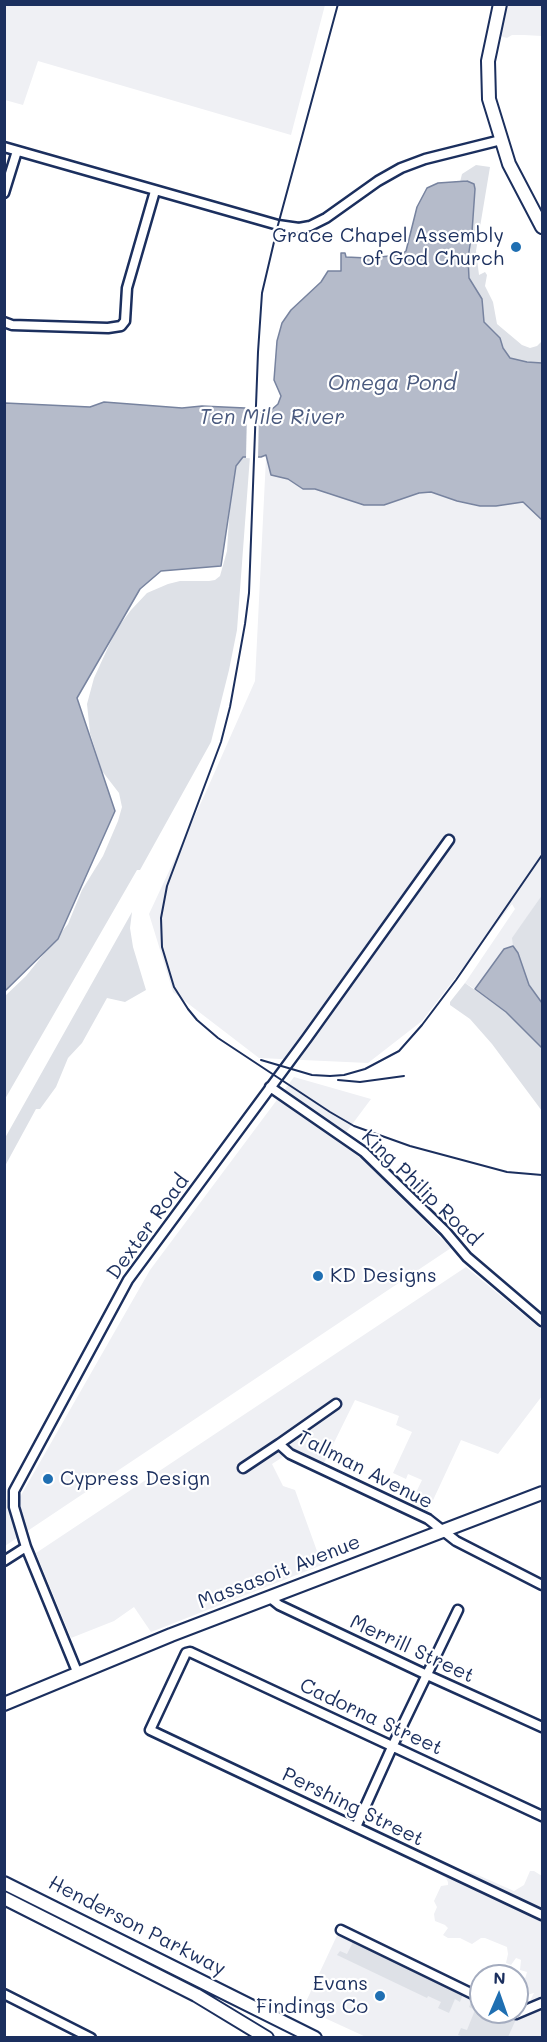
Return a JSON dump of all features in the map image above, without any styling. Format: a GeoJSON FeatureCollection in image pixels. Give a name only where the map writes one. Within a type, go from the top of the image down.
{"type":"FeatureCollection","features":[{"type":"Feature","properties":{"kind":"main road"},"geometry":{"type":"LineString","coordinates":[[500,4],[487,70],[489,99],[509,164],[543,227]]}},
{"type":"Feature","properties":{"kind":"main road","name":"Massasoit Avenue"},"geometry":{"type":"LineString","coordinates":[[4,1704],[171,1635],[543,1493]]}},
{"type":"Feature","properties":{"kind":"main road","name":"Massasoit Avenue"},"geometry":{"type":"LineString","coordinates":[[4,1699],[32,1692]]}},
{"type":"Feature","properties":{"kind":"main road","name":"Henderson Parkway"},"geometry":{"type":"LineString","coordinates":[[4,1883],[315,2037]]}},
{"type":"Feature","properties":{"kind":"main road","name":"Henderson Parkway"},"geometry":{"type":"LineString","coordinates":[[4,1898],[195,1995],[267,2037]]}},
{"type":"Feature","properties":{"kind":"street"},"geometry":{"type":"LineString","coordinates":[[4,147],[278,225],[299,228],[310,226],[326,218],[378,181],[401,168],[424,159],[501,140]]}},
{"type":"Feature","properties":{"kind":"street"},"geometry":{"type":"LineString","coordinates":[[4,194],[17,151]]}},
{"type":"Feature","properties":{"kind":"street"},"geometry":{"type":"LineString","coordinates":[[4,322],[12,325],[108,328],[121,326],[125,321],[127,288],[155,190]]}},
{"type":"Feature","properties":{"kind":"street","name":"Dexter Road"},"geometry":{"type":"LineString","coordinates":[[12,1500],[18,1483],[128,1280],[449,840]]}},
{"type":"Feature","properties":{"kind":"street","name":"King Philip Road"},"geometry":{"type":"LineString","coordinates":[[270,1087],[364,1152],[441,1227],[463,1253],[543,1321]]}},
{"type":"Feature","properties":{"kind":"street"},"geometry":{"type":"LineString","coordinates":[[279,1444],[336,1404]]}},
{"type":"Feature","properties":{"kind":"street","name":"Tallman Avenue"},"geometry":{"type":"LineString","coordinates":[[243,1468],[279,1444],[290,1454],[428,1519],[441,1531],[466,1546],[543,1586]]}},
{"type":"Feature","properties":{"kind":"street"},"geometry":{"type":"LineString","coordinates":[[4,1494],[12,1500],[26,1547],[78,1674]]}},
{"type":"Feature","properties":{"kind":"street"},"geometry":{"type":"LineString","coordinates":[[4,1561],[26,1547]]}},
{"type":"Feature","properties":{"kind":"street","name":"Merrill Street"},"geometry":{"type":"LineString","coordinates":[[269,1597],[279,1605],[543,1727]]}},
{"type":"Feature","properties":{"kind":"street"},"geometry":{"type":"LineString","coordinates":[[356,1827],[458,1610]]}},
{"type":"Feature","properties":{"kind":"street","name":"Cadorna Street"},"geometry":{"type":"LineString","coordinates":[[150,1730],[186,1653],[195,1653],[543,1816]]}},
{"type":"Feature","properties":{"kind":"street","name":"Pershing Street"},"geometry":{"type":"LineString","coordinates":[[150,1730],[543,1915]]}},
{"type":"Feature","properties":{"kind":"street"},"geometry":{"type":"LineString","coordinates":[[341,1930],[469,1992]]}},
{"type":"Feature","properties":{"kind":"street"},"geometry":{"type":"LineString","coordinates":[[4,1994],[92,2037]]}},
{"type":"Feature","properties":{"kind":"shaded area"},"geometry":{"type":"Polygon","coordinates":[[[4,5],[325,5],[291,135],[38,61],[23,105],[5,100],[4,5]]]}},
{"type":"Feature","properties":{"kind":"shaded area"},"geometry":{"type":"Polygon","coordinates":[[[502,5],[542,5],[542,36],[512,35],[507,38],[499,34],[502,5]]]}},
{"type":"Feature","properties":{"kind":"shaded area"},"geometry":{"type":"Polygon","coordinates":[[[476,165],[490,167],[476,251],[479,275],[485,272],[487,275],[485,286],[493,302],[497,324],[522,345],[530,348],[542,341],[542,363],[510,358],[506,354],[496,333],[484,322],[482,299],[469,278],[468,258],[475,189],[467,181],[460,182],[462,174],[476,165]]]}},
{"type":"Feature","properties":{"kind":"shaded area"},"geometry":{"type":"Polygon","coordinates":[[[250,456],[237,630],[211,742],[140,870],[137,870],[5,1099],[5,996],[26,976],[68,924],[82,890],[103,856],[122,807],[119,793],[102,771],[90,733],[87,704],[94,678],[116,630],[147,593],[180,581],[209,581],[220,576],[227,551],[231,487],[236,466],[243,457],[250,456]]]}},
{"type":"Feature","properties":{"kind":"shaded area"},"geometry":{"type":"Polygon","coordinates":[[[266,458],[270,465],[271,475],[288,479],[301,488],[315,489],[330,495],[344,497],[427,491],[447,498],[496,506],[519,502],[526,504],[542,520],[542,895],[513,938],[513,946],[504,949],[475,989],[465,983],[515,909],[512,904],[422,1021],[368,1063],[259,1058],[173,992],[149,914],[255,681],[266,458]]]}},
{"type":"Feature","properties":{"kind":"shaded area"},"geometry":{"type":"Polygon","coordinates":[[[542,895],[542,1003],[529,985],[512,938],[542,895]]]}},
{"type":"Feature","properties":{"kind":"shaded area"},"geometry":{"type":"Polygon","coordinates":[[[132,912],[130,928],[133,947],[146,990],[125,1002],[107,998],[82,1043],[68,1058],[56,1087],[40,1109],[36,1109],[5,1166],[5,1138],[132,912]]]}},
{"type":"Feature","properties":{"kind":"shaded area"},"geometry":{"type":"Polygon","coordinates":[[[465,983],[506,1012],[542,1048],[542,1111],[492,1044],[470,1019],[450,1005],[465,983]]]}},
{"type":"Feature","properties":{"kind":"shaded area"},"geometry":{"type":"Polygon","coordinates":[[[294,1077],[371,1099],[339,1142],[363,1160],[451,1248],[5,1546],[5,1499],[16,1504],[150,1270],[294,1077]]]}},
{"type":"Feature","properties":{"kind":"shaded area"},"geometry":{"type":"Polygon","coordinates":[[[466,1267],[542,1330],[542,1396],[498,1454],[461,1440],[428,1511],[411,1503],[422,1480],[408,1474],[406,1479],[393,1473],[412,1432],[396,1425],[399,1416],[355,1400],[324,1463],[295,1449],[272,1464],[283,1486],[295,1490],[322,1565],[151,1632],[134,1607],[114,1621],[71,1638],[36,1553],[466,1267]]]}},
{"type":"Feature","properties":{"kind":"shaded area"},"geometry":{"type":"Polygon","coordinates":[[[438,1868],[459,1874],[471,1872],[514,1891],[524,1885],[530,1871],[542,1876],[542,2037],[366,2037],[303,2008],[341,1927],[469,1994],[469,2024],[529,2024],[529,2001],[534,1993],[529,1994],[529,1964],[521,1964],[521,1960],[516,1958],[512,1964],[506,1963],[507,1947],[485,1938],[472,1944],[460,1938],[448,1938],[443,1935],[448,1928],[435,1921],[434,1914],[437,1907],[434,1901],[441,1886],[448,1885],[448,1882],[446,1878],[434,1871],[438,1868]]]}},
{"type":"Feature","properties":{"kind":"shaded area"},"geometry":{"type":"Polygon","coordinates":[[[354,1940],[463,1994],[460,2002],[455,1999],[449,2013],[438,2008],[441,2002],[428,1996],[427,1998],[337,1955],[340,1951],[347,1954],[354,1940]]]}},
{"type":"Feature","properties":{"kind":"shaded area"},"geometry":{"type":"Polygon","coordinates":[[[469,2024],[514,2024],[508,2037],[458,2035],[461,2028],[467,2030],[469,2024]]]}},
{"type":"Feature","properties":{"kind":"water"},"geometry":{"type":"Polygon","coordinates":[[[467,181],[474,184],[475,189],[468,258],[469,278],[482,299],[484,322],[500,338],[510,358],[542,363],[542,520],[523,502],[480,506],[431,492],[419,493],[384,505],[364,505],[315,489],[303,489],[288,479],[271,475],[266,455],[243,457],[236,466],[221,566],[161,571],[140,589],[77,698],[115,811],[58,939],[5,991],[5,403],[90,407],[104,402],[182,408],[202,406],[245,408],[246,413],[270,411],[278,404],[281,396],[274,380],[277,341],[282,323],[291,310],[321,282],[328,271],[341,271],[341,253],[345,253],[346,257],[367,258],[401,255],[406,251],[417,207],[427,188],[438,183],[467,181]]]}},
{"type":"Feature","properties":{"kind":"water"},"geometry":{"type":"Polygon","coordinates":[[[513,946],[518,953],[529,985],[542,1003],[542,1048],[506,1012],[475,989],[504,949],[513,946]]]}},
{"type":"Feature","properties":{"kind":"pier"},"geometry":{"type":"Polygon","coordinates":[[[247,411],[259,411],[258,459],[246,458],[247,411]]]}},
{"type":"Feature","properties":{"kind":"railway"},"geometry":{"type":"LineString","coordinates":[[338,4],[278,225],[262,293],[249,593],[230,707],[221,742],[167,886],[161,918],[162,947],[174,987],[197,1020],[218,1038],[330,1112],[354,1126],[410,1146],[507,1172],[542,1175]]}},
{"type":"Feature","properties":{"kind":"railway"},"geometry":{"type":"LineString","coordinates":[[261,1060],[312,1075],[330,1076],[365,1069],[399,1051],[456,980],[542,855]]}},
{"type":"Feature","properties":{"kind":"railway"},"geometry":{"type":"LineString","coordinates":[[338,1080],[360,1082],[404,1076]]}},
{"type":"Feature","properties":{"kind":"place","name":"Grace Chapel Assembly of God Church"},"geometry":{"type":"Point","coordinates":[516,247]}},
{"type":"Feature","properties":{"kind":"place","name":"KD Designs"},"geometry":{"type":"Point","coordinates":[318,1276]}},
{"type":"Feature","properties":{"kind":"place","name":"Cypress Design"},"geometry":{"type":"Point","coordinates":[48,1479]}},
{"type":"Feature","properties":{"kind":"place","name":"Evans Findings Co"},"geometry":{"type":"Point","coordinates":[380,1996]}},
{"type":"Feature","properties":{"kind":"water label","name":"Omega Pond"},"geometry":{"type":"Point","coordinates":[392,384]}},
{"type":"Feature","properties":{"kind":"water label","name":"Ten Mile River"},"geometry":{"type":"Point","coordinates":[272,418]}}]}
